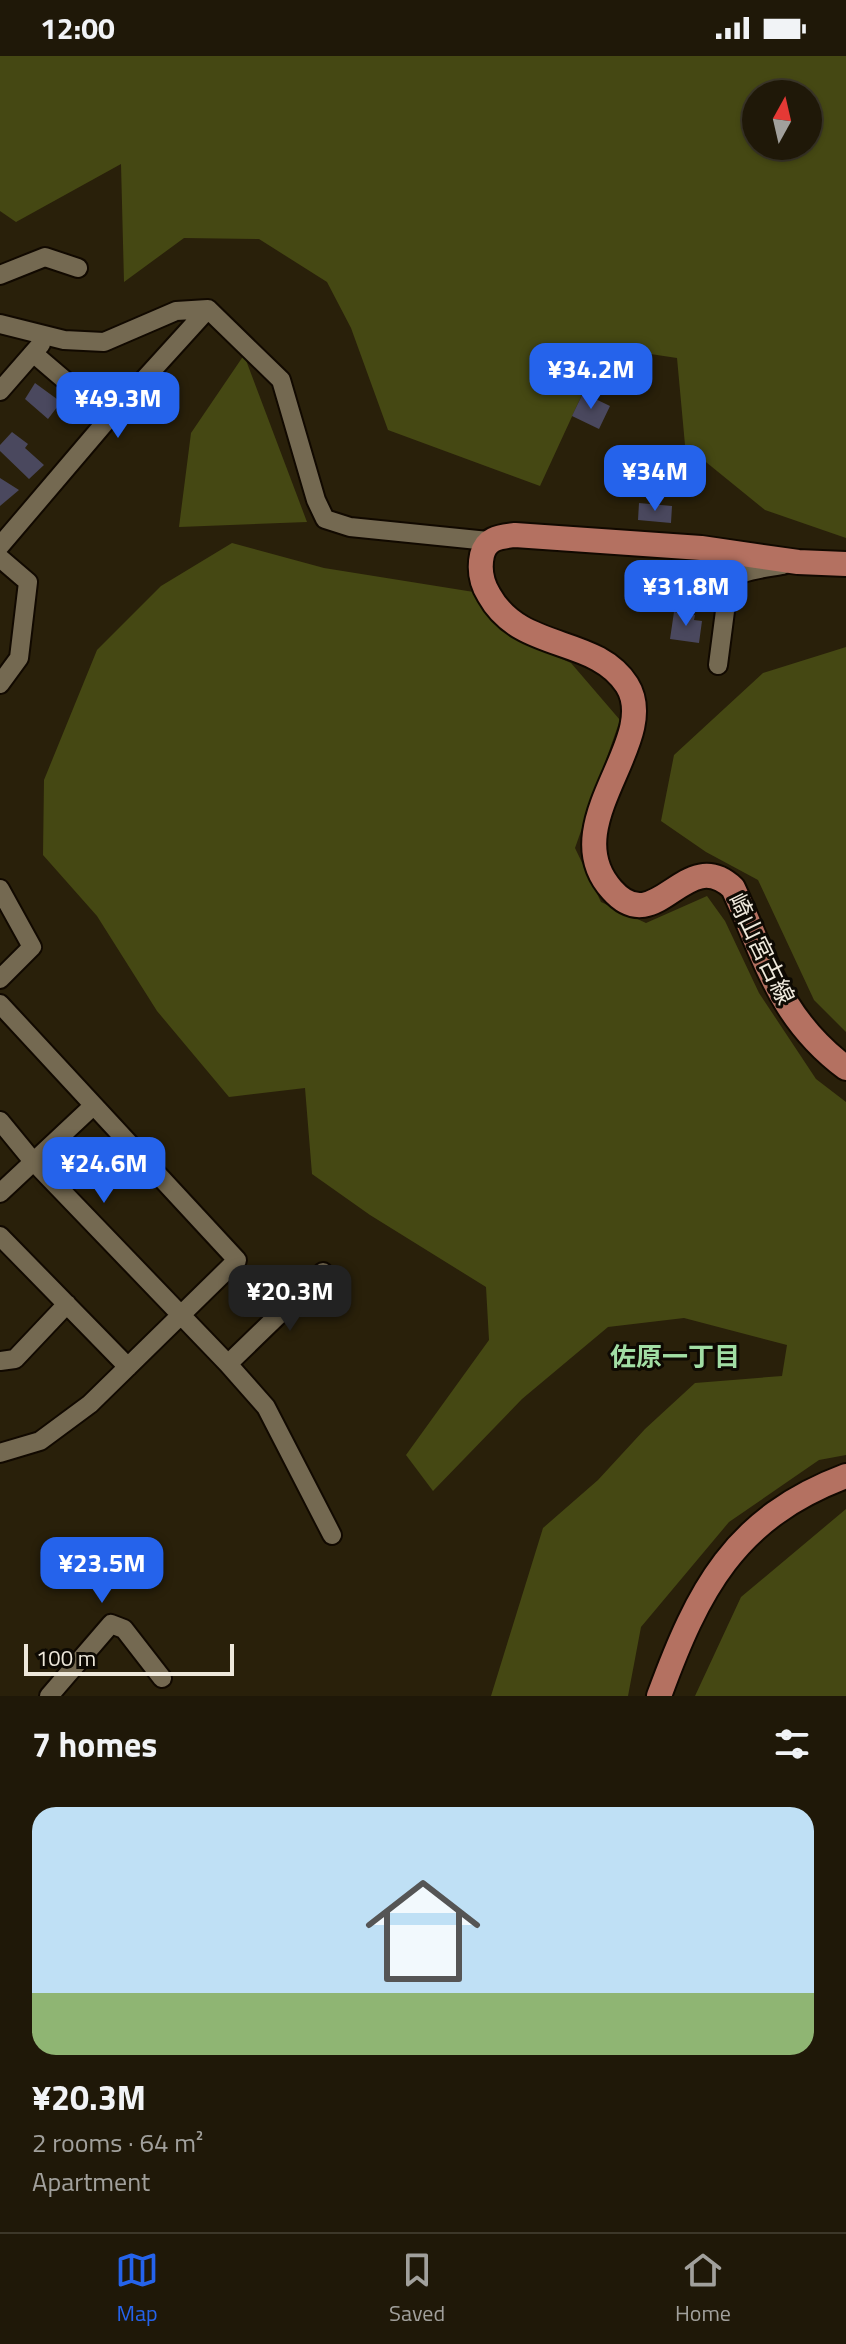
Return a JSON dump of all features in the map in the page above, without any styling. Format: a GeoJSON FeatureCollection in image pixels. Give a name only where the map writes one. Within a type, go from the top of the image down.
{"type":"FeatureCollection","features":[{"type":"Feature","properties":{"kind":"main road"},"geometry":{"type":"LineString","coordinates":[[488,541],[530,535],[701,548],[798,562],[846,564]]}},
{"type":"Feature","properties":{"kind":"main road","name":"崎山宮古線"},"geometry":{"type":"LineString","coordinates":[[488,541],[484,546],[480,572],[484,587],[496,608],[526,632],[589,654],[618,675],[632,695],[634,721],[592,844],[595,865],[603,879],[614,894],[628,904],[645,906],[655,903],[698,875],[712,875],[725,880],[733,888],[770,976],[793,1014],[824,1052],[846,1068]]}},
{"type":"Feature","properties":{"kind":"main road"},"geometry":{"type":"LineString","coordinates":[[659,1696],[678,1644],[703,1591],[735,1548],[773,1512],[826,1483],[846,1476]]}},
{"type":"Feature","properties":{"kind":"street"},"geometry":{"type":"LineString","coordinates":[[0,275],[45,257],[78,268]]}},
{"type":"Feature","properties":{"kind":"street"},"geometry":{"type":"LineString","coordinates":[[3,537],[208,309]]}},
{"type":"Feature","properties":{"kind":"street"},"geometry":{"type":"LineString","coordinates":[[0,324],[64,340],[104,342],[176,311],[208,309],[281,380],[316,500],[325,519],[350,527],[488,541]]}},
{"type":"Feature","properties":{"kind":"street"},"geometry":{"type":"LineString","coordinates":[[0,391],[48,336]]}},
{"type":"Feature","properties":{"kind":"street"},"geometry":{"type":"LineString","coordinates":[[33,353],[109,418]]}},
{"type":"Feature","properties":{"kind":"street"},"geometry":{"type":"LineString","coordinates":[[0,558],[28,582],[19,658],[0,684]]}},
{"type":"Feature","properties":{"kind":"street"},"geometry":{"type":"LineString","coordinates":[[718,665],[725,611],[719,592],[724,583],[746,571],[798,562]]}},
{"type":"Feature","properties":{"kind":"street"},"geometry":{"type":"LineString","coordinates":[[0,889],[32,947],[0,979]]}},
{"type":"Feature","properties":{"kind":"street"},"geometry":{"type":"LineString","coordinates":[[0,1004],[237,1260],[90,1404],[40,1441],[0,1453]]}},
{"type":"Feature","properties":{"kind":"street"},"geometry":{"type":"LineString","coordinates":[[0,1193],[93,1106]]}},
{"type":"Feature","properties":{"kind":"street"},"geometry":{"type":"LineString","coordinates":[[0,1121],[32,1160],[228,1364],[275,1420],[332,1535]]}},
{"type":"Feature","properties":{"kind":"street"},"geometry":{"type":"LineString","coordinates":[[0,1236],[128,1367]]}},
{"type":"Feature","properties":{"kind":"street"},"geometry":{"type":"LineString","coordinates":[[228,1364],[323,1272]]}},
{"type":"Feature","properties":{"kind":"street"},"geometry":{"type":"LineString","coordinates":[[0,1361],[15,1359],[67,1304]]}},
{"type":"Feature","properties":{"kind":"street"},"geometry":{"type":"LineString","coordinates":[[49,1696],[111,1624],[124,1629],[162,1678]]}},
{"type":"Feature","properties":{"kind":"green space"},"geometry":{"type":"Polygon","coordinates":[[[0,56],[846,56],[846,538],[765,510],[685,445],[677,358],[604,347],[540,486],[388,430],[351,328],[327,282],[259,239],[184,238],[124,282],[121,164],[16,222],[0,211],[0,56]]]}},
{"type":"Feature","properties":{"kind":"green space"},"geometry":{"type":"Polygon","coordinates":[[[244,355],[307,522],[179,527],[191,433],[244,355]]]}},
{"type":"Feature","properties":{"kind":"green space"},"geometry":{"type":"Polygon","coordinates":[[[232,543],[324,568],[480,593],[508,635],[571,663],[620,720],[575,848],[601,902],[646,923],[707,896],[725,921],[759,993],[816,1079],[846,1102],[846,1455],[819,1460],[729,1522],[641,1627],[628,1696],[491,1696],[543,1528],[598,1480],[645,1429],[695,1383],[782,1376],[787,1345],[684,1318],[608,1327],[522,1399],[433,1491],[406,1455],[489,1340],[486,1287],[370,1215],[312,1174],[305,1088],[229,1097],[157,1011],[97,916],[43,855],[44,780],[97,650],[161,586],[232,543]]]}},
{"type":"Feature","properties":{"kind":"green space"},"geometry":{"type":"Polygon","coordinates":[[[846,647],[846,1032],[814,1000],[758,880],[706,852],[661,821],[674,755],[763,673],[846,647]]]}},
{"type":"Feature","properties":{"kind":"green space"},"geometry":{"type":"Polygon","coordinates":[[[846,1509],[846,1696],[695,1696],[741,1597],[846,1509]]]}},
{"type":"Feature","properties":{"kind":"building"},"geometry":{"type":"Polygon","coordinates":[[[35,383],[61,402],[48,419],[25,399],[35,383]]]}},
{"type":"Feature","properties":{"kind":"building"},"geometry":{"type":"Polygon","coordinates":[[[583,393],[610,406],[599,429],[572,416],[583,393]]]}},
{"type":"Feature","properties":{"kind":"building"},"geometry":{"type":"Polygon","coordinates":[[[12,432],[28,444],[25,448],[44,465],[29,479],[0,451],[0,445],[12,432]]]}},
{"type":"Feature","properties":{"kind":"building"},"geometry":{"type":"Polygon","coordinates":[[[0,478],[19,490],[0,506],[0,478]]]}},
{"type":"Feature","properties":{"kind":"building"},"geometry":{"type":"Polygon","coordinates":[[[639,503],[672,506],[671,523],[638,520],[639,503]]]}},
{"type":"Feature","properties":{"kind":"building"},"geometry":{"type":"Polygon","coordinates":[[[674,612],[695,615],[694,620],[702,621],[699,643],[670,639],[674,612]]]}},
{"type":"Feature","properties":{"kind":"district","name":"佐原一丁目"},"geometry":{"type":"Point","coordinates":[675,1357]}}]}
